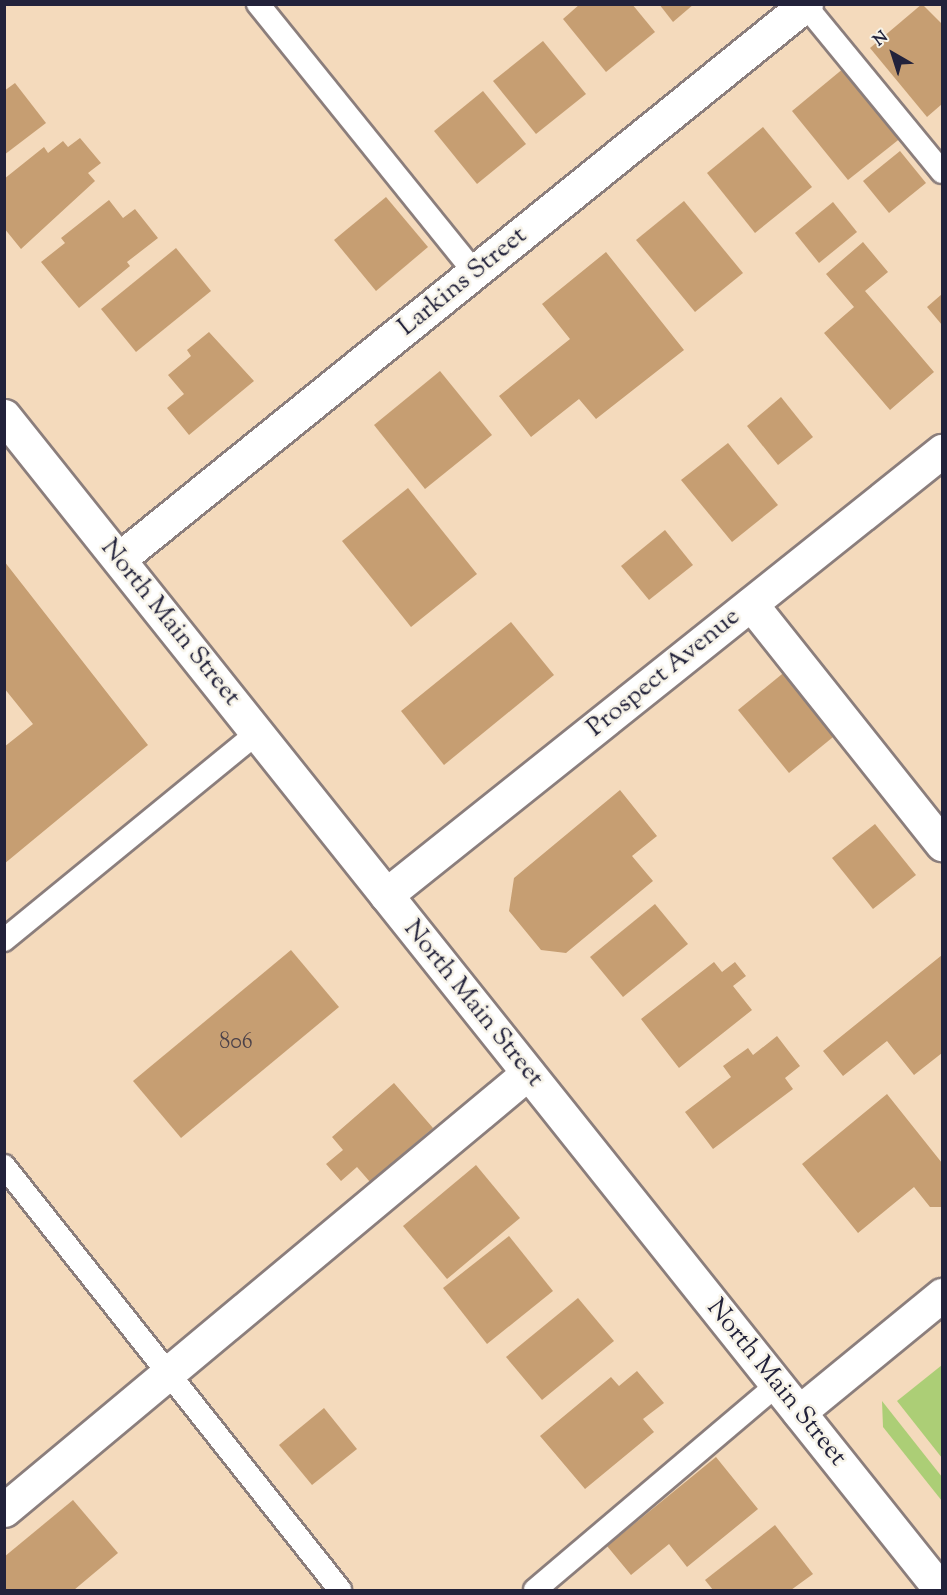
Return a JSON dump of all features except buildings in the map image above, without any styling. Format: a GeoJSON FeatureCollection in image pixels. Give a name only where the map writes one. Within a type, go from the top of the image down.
{"type":"FeatureCollection","features":[{"type":"Feature","properties":{"kind":"street","name":"Larkins Street"},"geometry":{"type":"LineString","coordinates":[[119,559],[806,5]]}},
{"type":"Feature","properties":{"kind":"street","name":"North Main Street"},"geometry":{"type":"LineString","coordinates":[[4,416],[941,1590]]}},
{"type":"Feature","properties":{"kind":"street","name":"Prospect Avenue"},"geometry":{"type":"LineString","coordinates":[[386,895],[942,451]]}},
{"type":"Feature","properties":{"kind":"street"},"geometry":{"type":"LineString","coordinates":[[751,604],[942,844]]}},
{"type":"Feature","properties":{"kind":"street"},"geometry":{"type":"LineString","coordinates":[[4,1510],[528,1073]]}},
{"type":"Feature","properties":{"kind":"street"},"geometry":{"type":"LineString","coordinates":[[799,1412],[942,1294]]}},
{"type":"Feature","properties":{"kind":"lane"},"geometry":{"type":"LineString","coordinates":[[258,4],[474,272]]}},
{"type":"Feature","properties":{"kind":"lane"},"geometry":{"type":"LineString","coordinates":[[806,5],[942,172]]}},
{"type":"Feature","properties":{"kind":"lane"},"geometry":{"type":"LineString","coordinates":[[4,940],[258,733]]}},
{"type":"Feature","properties":{"kind":"lane"},"geometry":{"type":"LineString","coordinates":[[4,1166],[340,1590]]}},
{"type":"Feature","properties":{"kind":"lane"},"geometry":{"type":"LineString","coordinates":[[535,1590],[777,1384]]}},
{"type":"Feature","properties":{"kind":"green space"},"geometry":{"type":"Polygon","coordinates":[[[942,1365],[942,1458],[897,1401],[942,1365]]]}},
{"type":"Feature","properties":{"kind":"green space"},"geometry":{"type":"Polygon","coordinates":[[[882,1401],[942,1477],[942,1501],[883,1427],[882,1401]]]}}]}
